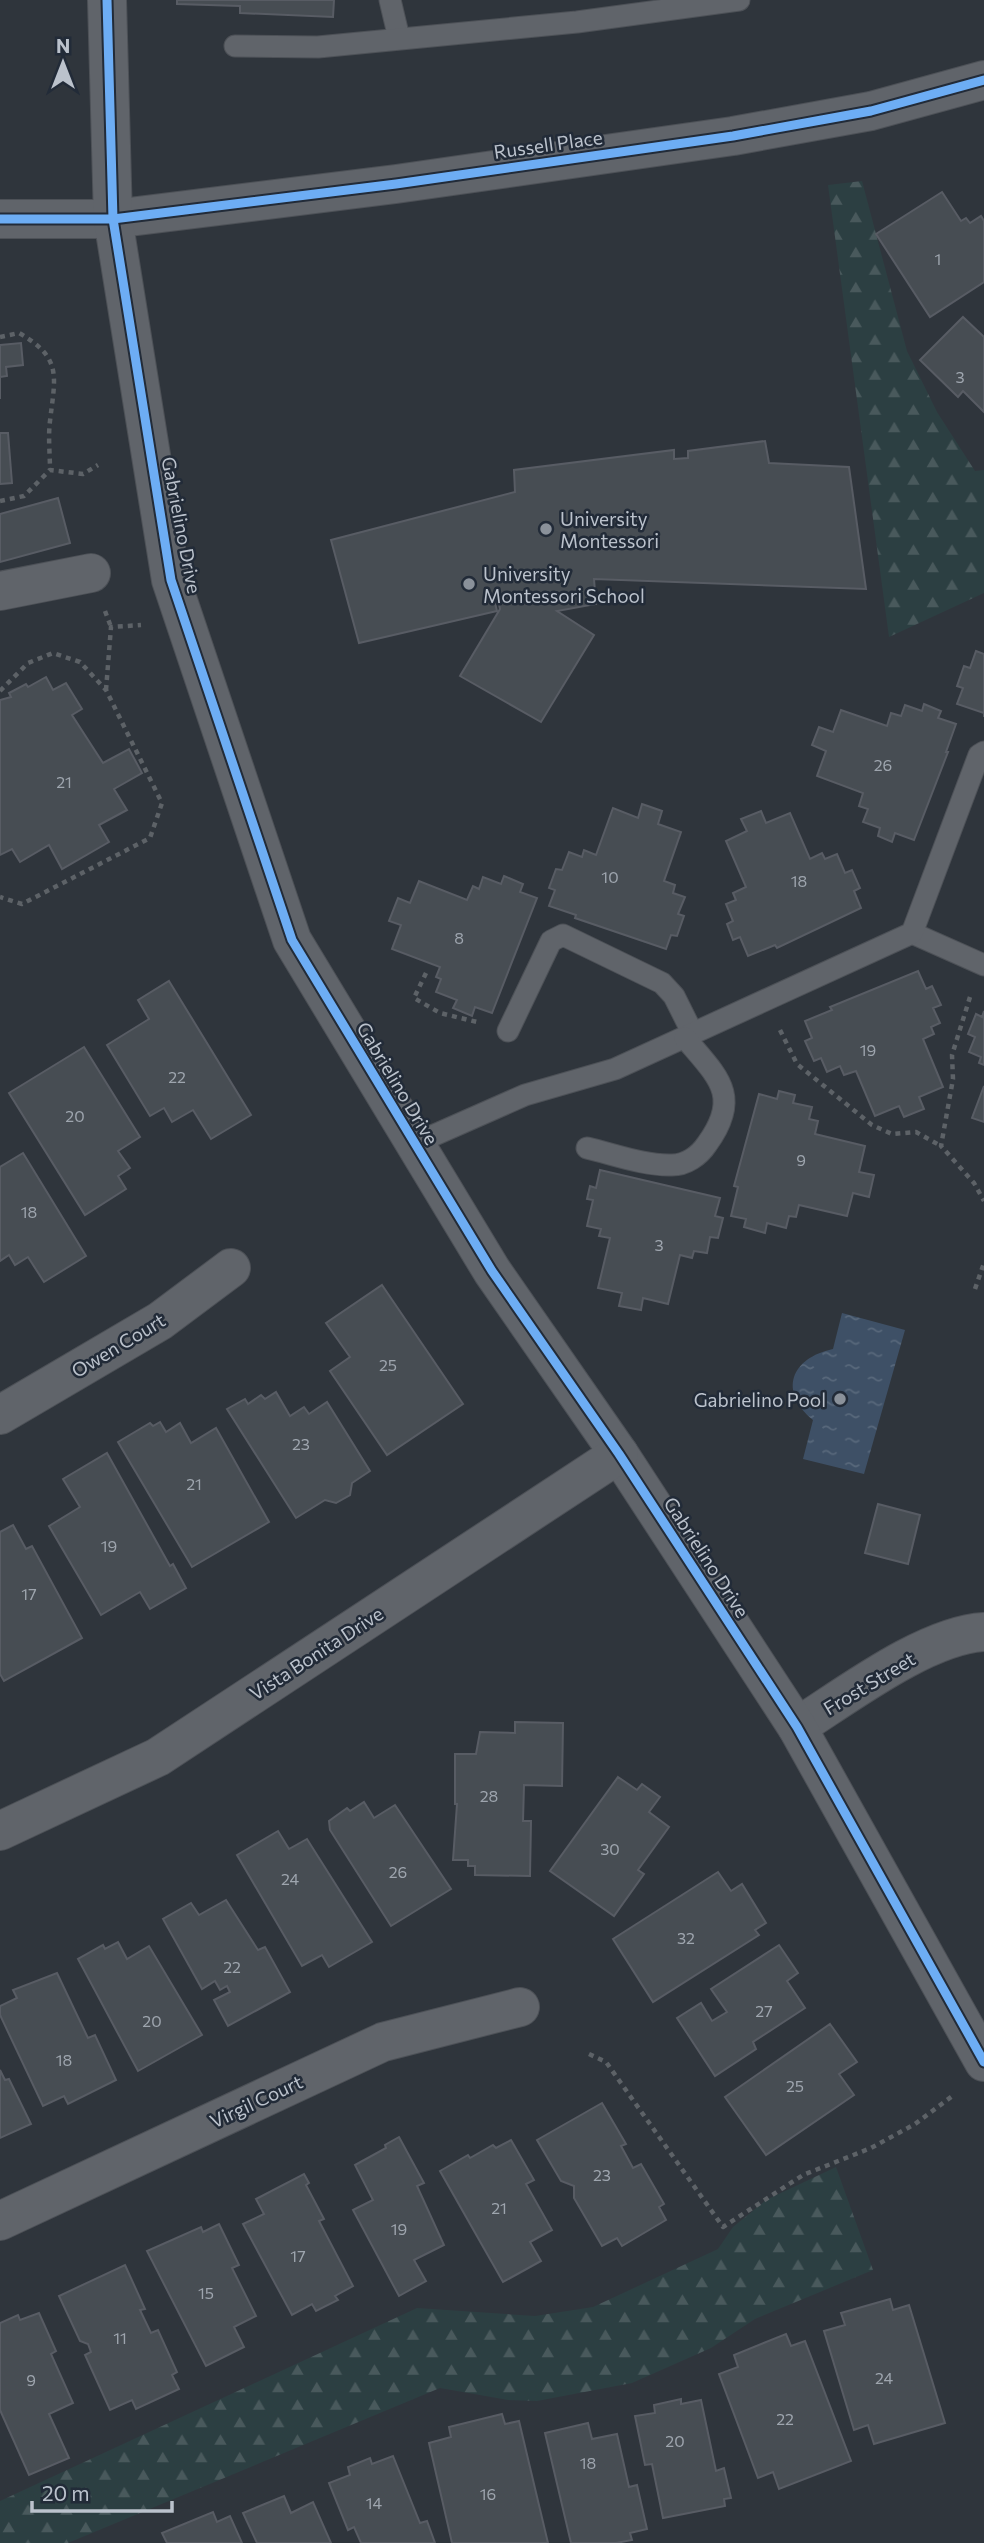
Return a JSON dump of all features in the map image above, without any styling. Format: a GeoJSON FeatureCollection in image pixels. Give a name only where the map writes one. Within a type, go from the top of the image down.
{"type":"FeatureCollection","features":[{"type":"Feature","properties":{"kind":"street","name":"Gabrielino Drive"},"geometry":{"type":"LineString","coordinates":[[107,0],[113,219],[171,580],[292,940],[492,1272],[619,1454],[797,1727],[984,2062]]}},
{"type":"Feature","properties":{"kind":"street","name":"Russell Place"},"geometry":{"type":"LineString","coordinates":[[0,219],[113,219],[396,184],[733,136],[871,111],[984,80]]}},
{"type":"Feature","properties":{"kind":"street"},"geometry":{"type":"LineString","coordinates":[[0,591],[91,573]]}},
{"type":"Feature","properties":{"kind":"street","name":"Owen Court"},"geometry":{"type":"LineString","coordinates":[[0,1415],[160,1321],[231,1268]]}},
{"type":"Feature","properties":{"kind":"street","name":"Vista Bonita Drive"},"geometry":{"type":"LineString","coordinates":[[0,1831],[158,1757],[619,1454]]}},
{"type":"Feature","properties":{"kind":"street","name":"Frost Street"},"geometry":{"type":"LineString","coordinates":[[797,1727],[912,1656],[972,1633],[984,1632]]}},
{"type":"Feature","properties":{"kind":"street","name":"Virgil Court"},"geometry":{"type":"LineString","coordinates":[[0,2221],[383,2042],[520,2007]]}},
{"type":"Feature","properties":{"kind":"lane"},"geometry":{"type":"LineString","coordinates":[[390,0],[400,38]]}},
{"type":"Feature","properties":{"kind":"lane"},"geometry":{"type":"LineString","coordinates":[[235,46],[318,47],[577,22],[739,0]]}},
{"type":"Feature","properties":{"kind":"lane"},"geometry":{"type":"LineString","coordinates":[[414,1144],[525,1095],[615,1069],[912,933],[979,755],[984,752]]}},
{"type":"Feature","properties":{"kind":"lane"},"geometry":{"type":"LineString","coordinates":[[912,933],[982,964]]}},
{"type":"Feature","properties":{"kind":"lane"},"geometry":{"type":"LineString","coordinates":[[508,1031],[551,941],[563,935],[662,983],[674,996],[689,1036],[715,1073],[727,1104],[720,1126],[702,1152],[685,1163],[670,1165],[587,1148]]}},
{"type":"Feature","properties":{"kind":"path"},"geometry":{"type":"LineString","coordinates":[[0,337],[19,332],[37,343],[50,357],[56,380],[50,424],[50,470],[24,496],[0,500]]}},
{"type":"Feature","properties":{"kind":"path"},"geometry":{"type":"LineString","coordinates":[[50,470],[83,474],[98,465]]}},
{"type":"Feature","properties":{"kind":"path"},"geometry":{"type":"LineString","coordinates":[[106,691],[111,627],[142,625]]}},
{"type":"Feature","properties":{"kind":"path"},"geometry":{"type":"LineString","coordinates":[[0,691],[28,663],[53,653],[80,662],[106,691],[162,803],[150,838],[22,904],[0,897]]}},
{"type":"Feature","properties":{"kind":"path"},"geometry":{"type":"LineString","coordinates":[[941,1146],[953,1079],[951,1055],[982,964]]}},
{"type":"Feature","properties":{"kind":"path"},"geometry":{"type":"LineString","coordinates":[[426,973],[414,998],[440,1013],[508,1031]]}},
{"type":"Feature","properties":{"kind":"path"},"geometry":{"type":"LineString","coordinates":[[764,1000],[797,1064],[872,1125],[892,1134],[916,1132],[941,1146],[974,1183],[984,1200]]}},
{"type":"Feature","properties":{"kind":"path"},"geometry":{"type":"LineString","coordinates":[[975,1289],[984,1262]]}},
{"type":"Feature","properties":{"kind":"path"},"geometry":{"type":"LineString","coordinates":[[589,2054],[606,2062],[723,2227],[803,2175],[870,2148],[915,2124],[956,2094]]}},
{"type":"Feature","properties":{"kind":"green space"},"geometry":{"type":"Polygon","coordinates":[[[862,181],[907,351],[937,412],[975,471],[984,470],[984,593],[889,637],[828,185],[862,181]]]}},
{"type":"Feature","properties":{"kind":"green space"},"geometry":{"type":"Polygon","coordinates":[[[836,2167],[873,2270],[755,2319],[711,2348],[632,2383],[537,2401],[508,2400],[440,2388],[68,2543],[0,2543],[0,2501],[417,2308],[535,2316],[593,2307],[718,2249],[733,2227],[766,2200],[836,2167]]]}},
{"type":"Feature","properties":{"kind":"water","name":"Gabrielino Pool"},"geometry":{"type":"Polygon","coordinates":[[[842,1313],[905,1330],[864,1474],[803,1459],[813,1420],[795,1398],[793,1387],[794,1377],[807,1360],[833,1349],[842,1313]]]}},
{"type":"Feature","properties":{"kind":"building"},"geometry":{"type":"Polygon","coordinates":[[[177,0],[334,0],[333,17],[240,13],[240,6],[177,4],[177,0]]]}},
{"type":"Feature","properties":{"kind":"building"},"geometry":{"type":"Polygon","coordinates":[[[942,192],[961,221],[966,218],[970,223],[981,216],[984,221],[984,282],[930,317],[876,234],[942,192]]]}},
{"type":"Feature","properties":{"kind":"building"},"geometry":{"type":"Polygon","coordinates":[[[963,317],[984,337],[984,412],[963,391],[958,397],[920,360],[963,317]]]}},
{"type":"Feature","properties":{"kind":"building"},"geometry":{"type":"Polygon","coordinates":[[[21,343],[23,365],[6,367],[7,376],[0,377],[0,345],[21,343]]]}},
{"type":"Feature","properties":{"kind":"building"},"geometry":{"type":"Polygon","coordinates":[[[0,433],[8,433],[12,483],[0,484],[0,433]]]}},
{"type":"Feature","properties":{"kind":"building","name":"University Montessori School"},"geometry":{"type":"Polygon","coordinates":[[[765,441],[769,463],[849,467],[866,589],[594,579],[596,604],[557,611],[594,635],[541,722],[460,676],[500,609],[497,594],[493,595],[497,611],[359,643],[331,540],[515,492],[514,470],[674,450],[674,459],[688,458],[688,451],[765,441]]]}},
{"type":"Feature","properties":{"kind":"building"},"geometry":{"type":"Polygon","coordinates":[[[58,498],[70,543],[0,562],[0,514],[58,498]]]}},
{"type":"Feature","properties":{"kind":"building"},"geometry":{"type":"Polygon","coordinates":[[[976,651],[984,654],[984,713],[957,704],[963,688],[957,686],[964,666],[970,668],[976,651]]]}},
{"type":"Feature","properties":{"kind":"building"},"geometry":{"type":"Polygon","coordinates":[[[46,677],[53,690],[66,683],[82,709],[72,715],[103,763],[129,749],[142,773],[114,789],[127,810],[99,825],[109,842],[62,869],[49,845],[20,862],[12,849],[0,855],[0,700],[11,697],[9,693],[26,684],[28,687],[46,677]]]}},
{"type":"Feature","properties":{"kind":"building"},"geometry":{"type":"Polygon","coordinates":[[[924,704],[941,711],[938,718],[956,724],[914,840],[895,833],[892,842],[878,836],[880,828],[863,822],[868,809],[859,806],[863,793],[817,776],[826,751],[812,745],[819,727],[833,732],[841,710],[887,726],[891,713],[901,716],[905,705],[922,711],[924,704]]]}},
{"type":"Feature","properties":{"kind":"building"},"geometry":{"type":"Polygon","coordinates":[[[642,804],[662,811],[658,824],[681,832],[664,881],[675,885],[673,893],[685,897],[678,914],[684,916],[677,936],[671,935],[666,949],[575,918],[576,915],[549,906],[555,890],[549,888],[556,869],[562,870],[569,852],[582,857],[584,850],[596,855],[613,808],[638,818],[642,804]]]}},
{"type":"Feature","properties":{"kind":"building"},"geometry":{"type":"Polygon","coordinates":[[[761,811],[766,823],[790,813],[810,859],[822,853],[825,859],[837,854],[845,873],[852,870],[860,888],[854,891],[861,908],[777,948],[775,945],[748,956],[740,937],[733,940],[727,924],[733,921],[726,904],[736,900],[733,893],[746,887],[726,841],[747,831],[741,819],[761,811]]]}},
{"type":"Feature","properties":{"kind":"building"},"geometry":{"type":"Polygon","coordinates":[[[504,876],[523,884],[520,892],[537,898],[492,1013],[475,1007],[472,1016],[453,1008],[457,1000],[436,992],[441,979],[436,977],[440,967],[392,949],[401,925],[389,921],[398,898],[410,903],[419,881],[467,900],[473,886],[479,889],[483,877],[501,884],[504,876]]]}},
{"type":"Feature","properties":{"kind":"building"},"geometry":{"type":"Polygon","coordinates":[[[918,971],[926,989],[932,986],[941,1005],[933,1008],[940,1023],[931,1027],[934,1034],[923,1039],[943,1087],[919,1097],[924,1109],[904,1117],[899,1106],[875,1116],[856,1071],[844,1075],[840,1066],[827,1072],[821,1058],[814,1061],[805,1041],[812,1038],[805,1021],[832,1010],[830,1007],[918,971]]]}},
{"type":"Feature","properties":{"kind":"building"},"geometry":{"type":"Polygon","coordinates":[[[169,981],[251,1115],[211,1139],[193,1110],[172,1122],[164,1108],[150,1116],[107,1045],[149,1019],[138,1000],[169,981]]]}},
{"type":"Feature","properties":{"kind":"building"},"geometry":{"type":"Polygon","coordinates":[[[984,1011],[984,1065],[979,1063],[981,1057],[969,1052],[975,1037],[968,1034],[976,1014],[982,1017],[984,1011]]]}},
{"type":"Feature","properties":{"kind":"building"},"geometry":{"type":"Polygon","coordinates":[[[84,1047],[140,1137],[118,1151],[130,1168],[118,1176],[126,1189],[85,1215],[9,1093],[84,1047]]]}},
{"type":"Feature","properties":{"kind":"building"},"geometry":{"type":"Polygon","coordinates":[[[984,1086],[984,1122],[972,1118],[984,1086]]]}},
{"type":"Feature","properties":{"kind":"building"},"geometry":{"type":"Polygon","coordinates":[[[779,1091],[795,1095],[793,1103],[812,1107],[809,1119],[818,1121],[815,1134],[865,1146],[859,1172],[874,1175],[869,1197],[853,1193],[847,1216],[799,1205],[796,1217],[789,1216],[786,1228],[767,1223],[765,1233],[744,1227],[746,1219],[731,1216],[738,1187],[734,1186],[759,1094],[777,1099],[779,1091]]]}},
{"type":"Feature","properties":{"kind":"building"},"geometry":{"type":"Polygon","coordinates":[[[23,1153],[86,1256],[44,1282],[28,1257],[15,1265],[9,1255],[0,1261],[0,1167],[23,1153]]]}},
{"type":"Feature","properties":{"kind":"building"},"geometry":{"type":"Polygon","coordinates":[[[600,1170],[720,1198],[715,1216],[723,1218],[718,1238],[710,1237],[707,1253],[694,1251],[692,1258],[680,1255],[668,1304],[643,1298],[641,1310],[619,1306],[622,1293],[598,1288],[610,1238],[599,1236],[601,1229],[587,1226],[593,1200],[587,1199],[590,1186],[596,1188],[600,1170]]]}},
{"type":"Feature","properties":{"kind":"building"},"geometry":{"type":"Polygon","coordinates":[[[382,1285],[463,1404],[387,1455],[330,1371],[350,1357],[326,1323],[382,1285]]]}},
{"type":"Feature","properties":{"kind":"building"},"geometry":{"type":"Polygon","coordinates":[[[276,1392],[290,1416],[304,1407],[309,1414],[327,1402],[370,1471],[352,1483],[350,1495],[336,1503],[325,1500],[296,1518],[227,1409],[245,1399],[248,1404],[261,1395],[265,1399],[276,1392]]]}},
{"type":"Feature","properties":{"kind":"building"},"geometry":{"type":"Polygon","coordinates":[[[160,1422],[166,1432],[180,1423],[191,1443],[216,1428],[269,1522],[192,1567],[118,1442],[150,1423],[153,1426],[160,1422]]]}},
{"type":"Feature","properties":{"kind":"building"},"geometry":{"type":"Polygon","coordinates":[[[107,1453],[170,1566],[173,1564],[186,1588],[150,1609],[140,1592],[101,1615],[49,1526],[80,1507],[63,1479],[107,1453]]]}},
{"type":"Feature","properties":{"kind":"building"},"geometry":{"type":"Polygon","coordinates":[[[878,1504],[920,1515],[908,1564],[865,1553],[878,1504]]]}},
{"type":"Feature","properties":{"kind":"building"},"geometry":{"type":"Polygon","coordinates":[[[13,1525],[26,1549],[32,1546],[82,1638],[4,1681],[0,1674],[0,1532],[13,1525]]]}},
{"type":"Feature","properties":{"kind":"building"},"geometry":{"type":"Polygon","coordinates":[[[515,1722],[563,1723],[562,1786],[524,1785],[523,1821],[531,1821],[530,1876],[475,1875],[475,1866],[468,1866],[468,1860],[453,1860],[457,1804],[455,1754],[476,1754],[480,1732],[515,1733],[515,1722]]]}},
{"type":"Feature","properties":{"kind":"building"},"geometry":{"type":"Polygon","coordinates":[[[618,1777],[637,1790],[642,1784],[660,1797],[649,1812],[669,1827],[638,1870],[644,1874],[614,1916],[550,1871],[618,1777]]]}},
{"type":"Feature","properties":{"kind":"building"},"geometry":{"type":"Polygon","coordinates":[[[364,1802],[374,1818],[395,1805],[451,1889],[391,1926],[330,1830],[329,1821],[347,1808],[350,1811],[364,1802]]]}},
{"type":"Feature","properties":{"kind":"building"},"geometry":{"type":"Polygon","coordinates":[[[278,1831],[289,1849],[307,1839],[372,1942],[329,1967],[322,1955],[302,1966],[237,1855],[278,1831]]]}},
{"type":"Feature","properties":{"kind":"building"},"geometry":{"type":"Polygon","coordinates":[[[718,1872],[731,1891],[742,1884],[766,1923],[755,1930],[759,1935],[653,2002],[613,1939],[718,1872]]]}},
{"type":"Feature","properties":{"kind":"building"},"geometry":{"type":"Polygon","coordinates":[[[226,1900],[258,1950],[265,1947],[290,1992],[228,2026],[214,2000],[230,1992],[227,1986],[220,1990],[215,1981],[202,1989],[163,1919],[191,1903],[199,1915],[226,1900]]]}},
{"type":"Feature","properties":{"kind":"building"},"geometry":{"type":"Polygon","coordinates":[[[118,1942],[127,1959],[149,1946],[202,2035],[138,2071],[78,1959],[103,1945],[105,1949],[118,1942]]]}},
{"type":"Feature","properties":{"kind":"building"},"geometry":{"type":"Polygon","coordinates":[[[779,1945],[798,1973],[787,1981],[805,2008],[753,2042],[756,2049],[715,2076],[677,2018],[701,2003],[712,2021],[727,2012],[711,1989],[779,1945]]]}},
{"type":"Feature","properties":{"kind":"building"},"geometry":{"type":"Polygon","coordinates":[[[57,1973],[88,2038],[95,2035],[116,2080],[68,2104],[64,2096],[43,2106],[0,2015],[0,2006],[17,1998],[13,1990],[57,1973]]]}},
{"type":"Feature","properties":{"kind":"building"},"geometry":{"type":"Polygon","coordinates":[[[830,2024],[857,2062],[839,2074],[854,2095],[766,2155],[725,2097],[830,2024]]]}},
{"type":"Feature","properties":{"kind":"building"},"geometry":{"type":"Polygon","coordinates":[[[0,2070],[5,2080],[9,2079],[31,2124],[0,2138],[0,2070]]]}},
{"type":"Feature","properties":{"kind":"building"},"geometry":{"type":"Polygon","coordinates":[[[602,2103],[626,2144],[621,2146],[633,2168],[641,2164],[664,2204],[659,2207],[666,2220],[622,2246],[617,2238],[602,2246],[574,2198],[574,2186],[561,2181],[537,2140],[602,2103]]]}},
{"type":"Feature","properties":{"kind":"building"},"geometry":{"type":"Polygon","coordinates":[[[399,2137],[424,2183],[417,2186],[444,2245],[414,2260],[426,2281],[399,2296],[353,2210],[373,2200],[355,2165],[386,2148],[385,2145],[399,2137]]]}},
{"type":"Feature","properties":{"kind":"building"},"geometry":{"type":"Polygon","coordinates":[[[511,2140],[534,2180],[526,2184],[552,2230],[530,2242],[541,2261],[503,2282],[440,2171],[468,2155],[470,2158],[493,2145],[496,2148],[511,2140]]]}},
{"type":"Feature","properties":{"kind":"building"},"geometry":{"type":"Polygon","coordinates":[[[304,2174],[309,2183],[306,2185],[324,2219],[319,2221],[353,2286],[335,2296],[338,2300],[316,2311],[312,2304],[292,2315],[243,2224],[264,2214],[256,2199],[304,2174]]]}},
{"type":"Feature","properties":{"kind":"building"},"geometry":{"type":"Polygon","coordinates":[[[219,2224],[239,2265],[232,2268],[256,2316],[234,2327],[244,2347],[206,2366],[147,2251],[201,2227],[203,2232],[219,2224]]]}},
{"type":"Feature","properties":{"kind":"building"},"geometry":{"type":"Polygon","coordinates":[[[125,2265],[145,2309],[140,2310],[151,2333],[158,2330],[177,2372],[172,2375],[179,2389],[136,2409],[132,2400],[110,2410],[85,2355],[91,2352],[88,2344],[80,2341],[59,2296],[125,2265]]]}},
{"type":"Feature","properties":{"kind":"building"},"geometry":{"type":"Polygon","coordinates":[[[890,2299],[893,2310],[909,2305],[945,2423],[874,2444],[868,2425],[854,2430],[824,2331],[845,2325],[841,2313],[890,2299]]]}},
{"type":"Feature","properties":{"kind":"building"},"geometry":{"type":"Polygon","coordinates":[[[39,2313],[56,2351],[51,2354],[73,2403],[49,2414],[69,2458],[29,2475],[0,2410],[0,2323],[18,2315],[20,2320],[39,2313]]]}},
{"type":"Feature","properties":{"kind":"building"},"geometry":{"type":"Polygon","coordinates":[[[786,2334],[791,2346],[805,2341],[851,2461],[779,2489],[773,2472],[758,2478],[719,2374],[738,2367],[734,2355],[786,2334]]]}},
{"type":"Feature","properties":{"kind":"building"},"geometry":{"type":"Polygon","coordinates":[[[681,2399],[681,2404],[701,2400],[716,2471],[724,2468],[731,2498],[724,2499],[725,2506],[663,2518],[652,2464],[645,2465],[635,2416],[655,2413],[654,2405],[681,2399]]]}},
{"type":"Feature","properties":{"kind":"building"},"geometry":{"type":"Polygon","coordinates":[[[502,2414],[505,2424],[519,2421],[548,2543],[452,2543],[429,2443],[451,2437],[449,2427],[502,2414]]]}},
{"type":"Feature","properties":{"kind":"building"},"geometry":{"type":"Polygon","coordinates":[[[588,2423],[592,2439],[617,2434],[629,2487],[637,2485],[647,2529],[630,2533],[632,2540],[616,2543],[571,2543],[545,2433],[588,2423]]]}},
{"type":"Feature","properties":{"kind":"building"},"geometry":{"type":"Polygon","coordinates":[[[393,2456],[420,2523],[427,2521],[435,2543],[361,2543],[354,2527],[348,2530],[329,2483],[350,2475],[348,2467],[370,2458],[372,2464],[393,2456]]]}},
{"type":"Feature","properties":{"kind":"building"},"geometry":{"type":"Polygon","coordinates":[[[284,2496],[291,2513],[313,2502],[331,2543],[257,2543],[243,2513],[284,2496]]]}},
{"type":"Feature","properties":{"kind":"building"},"geometry":{"type":"Polygon","coordinates":[[[213,2512],[217,2522],[230,2516],[242,2543],[167,2543],[162,2533],[213,2512]]]}},
{"type":"Feature","properties":{"kind":"cycle path"},"geometry":{"type":"LineString","coordinates":[[107,0],[113,219],[171,580],[292,940],[492,1271],[619,1454],[797,1727],[984,2062]]}},
{"type":"Feature","properties":{"kind":"cycle path"},"geometry":{"type":"LineString","coordinates":[[0,219],[113,219],[396,184],[733,136],[871,111],[984,80]]}},
{"type":"Feature","properties":{"kind":"place","name":"University Montessori"},"geometry":{"type":"Point","coordinates":[546,529]}},
{"type":"Feature","properties":{"kind":"place","name":"University Montessori School"},"geometry":{"type":"Point","coordinates":[469,584]}},
{"type":"Feature","properties":{"kind":"place","name":"Gabrielino Pool"},"geometry":{"type":"Point","coordinates":[840,1399]}}]}
